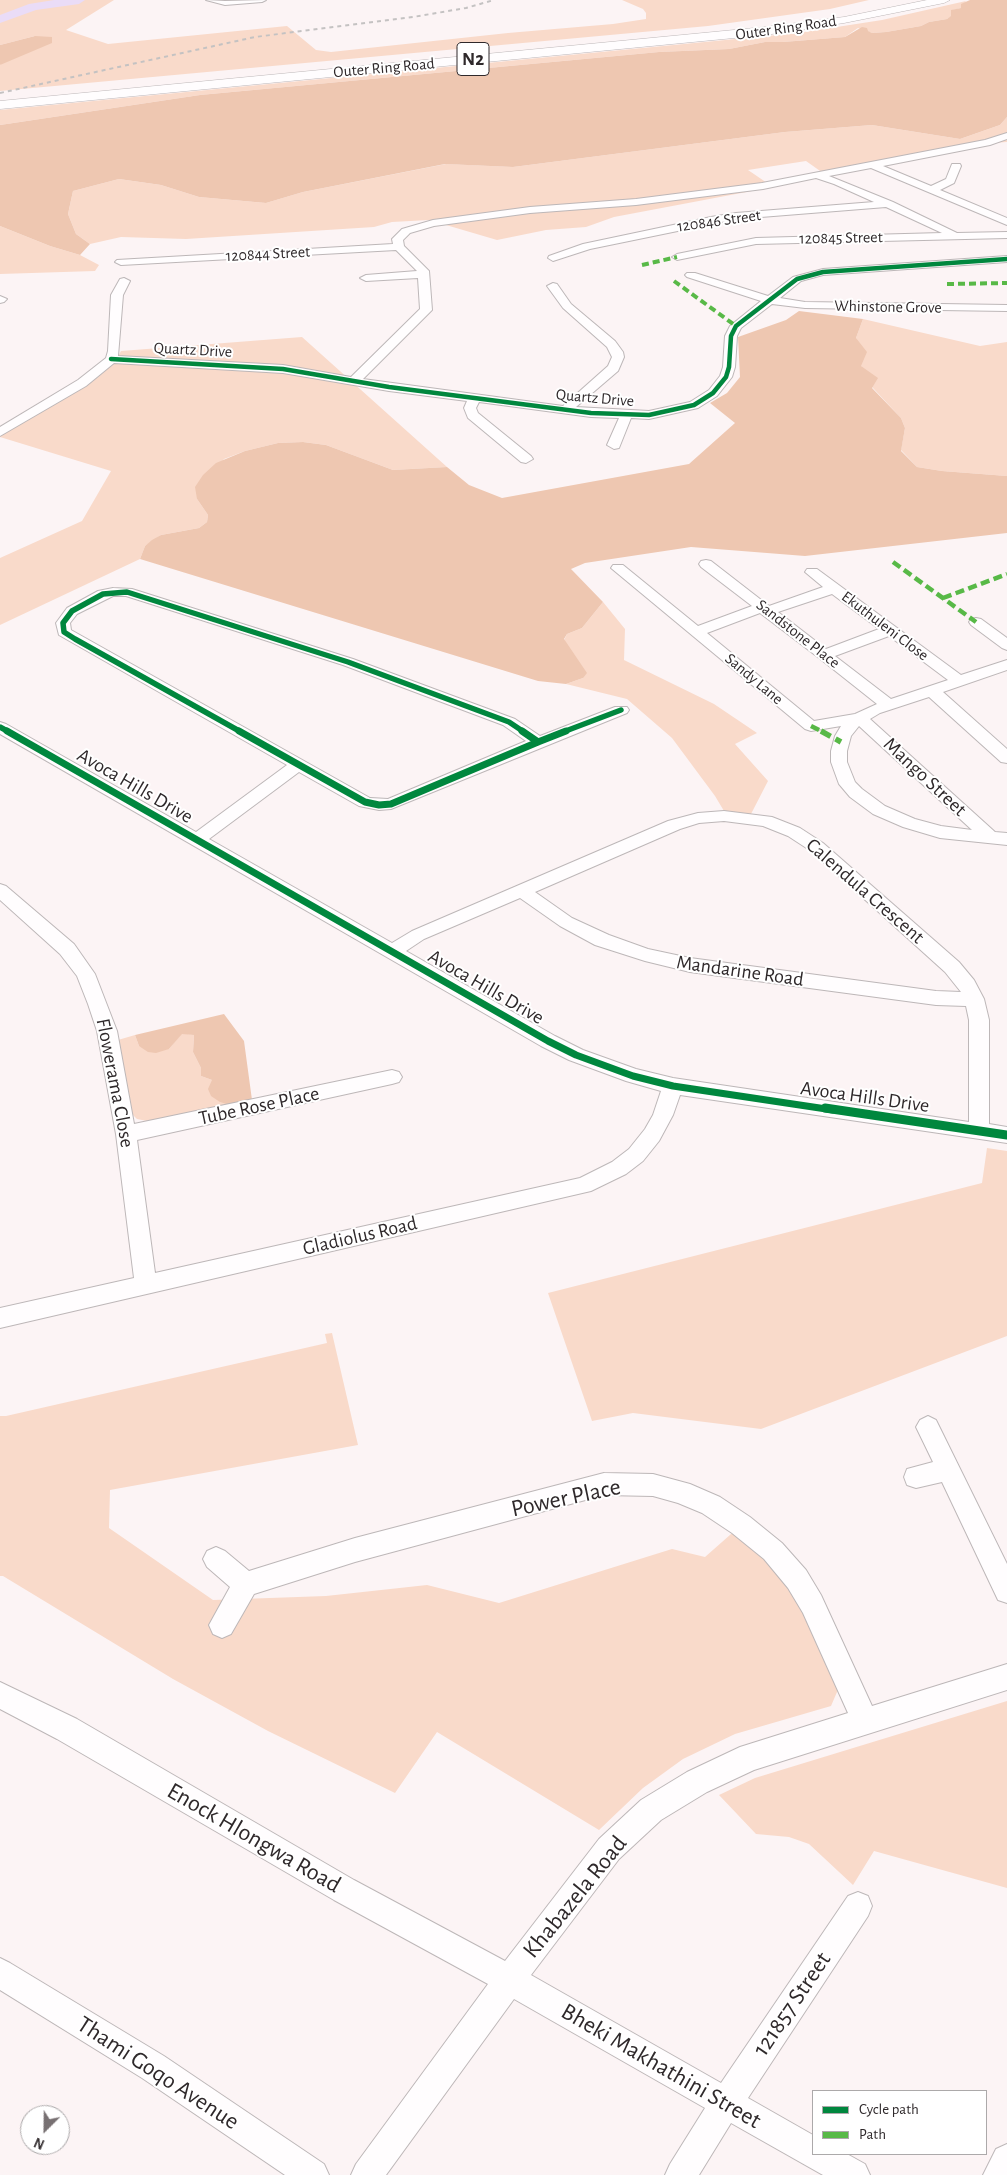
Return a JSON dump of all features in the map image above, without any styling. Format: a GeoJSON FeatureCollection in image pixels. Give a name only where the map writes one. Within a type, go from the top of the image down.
{"type":"FeatureCollection","features":[{"type":"Feature","properties":{"kind":"highway","name":"Outer Ring Road"},"geometry":{"type":"LineString","coordinates":[[0,96],[716,29],[803,18],[902,0]]}},
{"type":"Feature","properties":{"kind":"highway","name":"Outer Ring Road"},"geometry":{"type":"LineString","coordinates":[[0,105],[764,32],[944,0]]}},
{"type":"Feature","properties":{"kind":"highway"},"geometry":{"type":"LineString","coordinates":[[918,6],[952,0]]}},
{"type":"Feature","properties":{"kind":"highway"},"geometry":{"type":"LineString","coordinates":[[803,18],[870,3]]}},
{"type":"Feature","properties":{"kind":"street"},"geometry":{"type":"LineString","coordinates":[[210,0],[225,3],[262,0]]}},
{"type":"Feature","properties":{"kind":"street"},"geometry":{"type":"LineString","coordinates":[[354,381],[425,313],[427,307],[424,274],[419,265],[398,243],[406,231],[433,223],[530,210],[636,202],[716,190],[763,186],[987,144],[1007,136]]}},
{"type":"Feature","properties":{"kind":"street"},"geometry":{"type":"LineString","coordinates":[[873,165],[1007,222]]}},
{"type":"Feature","properties":{"kind":"street"},"geometry":{"type":"LineString","coordinates":[[931,190],[950,181],[956,166]]}},
{"type":"Feature","properties":{"kind":"street","name":"120846 Street"},"geometry":{"type":"LineString","coordinates":[[817,175],[838,182],[960,236]]}},
{"type":"Feature","properties":{"kind":"street","name":"120846 Street"},"geometry":{"type":"LineString","coordinates":[[553,258],[587,246],[711,220],[736,216],[889,204]]}},
{"type":"Feature","properties":{"kind":"street","name":"120845 Street"},"geometry":{"type":"LineString","coordinates":[[677,257],[756,241],[818,238],[1007,235]]}},
{"type":"Feature","properties":{"kind":"street","name":"120844 Street"},"geometry":{"type":"LineString","coordinates":[[122,262],[138,256],[398,243]]}},
{"type":"Feature","properties":{"kind":"street","name":"Quartz Drive"},"geometry":{"type":"LineString","coordinates":[[111,359],[283,369],[474,399],[626,416],[649,415],[694,405],[713,393],[726,377],[729,367],[729,343],[736,326],[798,279],[823,272],[1007,259]]}},
{"type":"Feature","properties":{"kind":"street"},"geometry":{"type":"LineString","coordinates":[[366,278],[424,274]]}},
{"type":"Feature","properties":{"kind":"street","name":"Whinstone Grove"},"geometry":{"type":"LineString","coordinates":[[691,275],[770,300],[824,306],[1007,308]]}},
{"type":"Feature","properties":{"kind":"street"},"geometry":{"type":"LineString","coordinates":[[0,432],[82,383],[111,359],[114,351],[117,295],[124,281]]}},
{"type":"Feature","properties":{"kind":"street"},"geometry":{"type":"LineString","coordinates":[[553,286],[567,306],[610,344],[617,352],[618,357],[614,368],[565,410]]}},
{"type":"Feature","properties":{"kind":"street"},"geometry":{"type":"LineString","coordinates":[[474,399],[470,408],[472,415],[526,459]]}},
{"type":"Feature","properties":{"kind":"street"},"geometry":{"type":"LineString","coordinates":[[614,445],[626,416]]}},
{"type":"Feature","properties":{"kind":"street","name":"Sandstone Place"},"geometry":{"type":"LineString","coordinates":[[706,564],[889,705]]}},
{"type":"Feature","properties":{"kind":"street","name":"Sandy Lane"},"geometry":{"type":"LineString","coordinates":[[618,568],[811,726],[860,718]]}},
{"type":"Feature","properties":{"kind":"street","name":"Ekuthuleni Close"},"geometry":{"type":"LineString","coordinates":[[812,572],[959,681]]}},
{"type":"Feature","properties":{"kind":"street","name":"Sandy Lane"},"geometry":{"type":"LineString","coordinates":[[696,632],[834,588]]}},
{"type":"Feature","properties":{"kind":"street"},"geometry":{"type":"LineString","coordinates":[[538,742],[509,722],[348,662],[126,592],[103,594],[79,606],[66,618],[63,624],[64,632],[75,639],[298,765],[365,802],[384,805],[621,710]]}},
{"type":"Feature","properties":{"kind":"street"},"geometry":{"type":"LineString","coordinates":[[976,622],[1007,645]]}},
{"type":"Feature","properties":{"kind":"street"},"geometry":{"type":"LineString","coordinates":[[824,655],[891,630]]}},
{"type":"Feature","properties":{"kind":"street"},"geometry":{"type":"LineString","coordinates":[[1007,665],[889,705],[860,718],[853,723],[843,736],[839,751],[842,774],[847,784],[879,810],[909,823],[940,832],[1007,839]]}},
{"type":"Feature","properties":{"kind":"street"},"geometry":{"type":"LineString","coordinates":[[980,674],[1007,683]]}},
{"type":"Feature","properties":{"kind":"street"},"geometry":{"type":"LineString","coordinates":[[931,690],[1007,758]]}},
{"type":"Feature","properties":{"kind":"street","name":"Mango Street"},"geometry":{"type":"LineString","coordinates":[[860,718],[990,838]]}},
{"type":"Feature","properties":{"kind":"street","name":"Avoca Hills Drive"},"geometry":{"type":"LineString","coordinates":[[0,727],[391,952],[576,1055],[633,1076],[673,1086],[1007,1135]]}},
{"type":"Feature","properties":{"kind":"street"},"geometry":{"type":"LineString","coordinates":[[197,840],[298,765]]}},
{"type":"Feature","properties":{"kind":"street","name":"Calendula Crescent"},"geometry":{"type":"LineString","coordinates":[[391,952],[418,934],[686,821],[724,816],[766,822],[794,832],[817,847],[952,967],[967,986],[974,999],[980,1020],[980,1130]]}},
{"type":"Feature","properties":{"kind":"street","name":"Flowerama Close"},"geometry":{"type":"LineString","coordinates":[[0,890],[67,949],[86,974],[108,1031],[126,1134],[146,1285]]}},
{"type":"Feature","properties":{"kind":"street","name":"Mandarine Road"},"geometry":{"type":"LineString","coordinates":[[522,891],[573,926],[602,940],[645,955],[690,965],[936,998],[974,999]]}},
{"type":"Feature","properties":{"kind":"street","name":"Tube Rose Place"},"geometry":{"type":"LineString","coordinates":[[126,1134],[392,1077]]}},
{"type":"Feature","properties":{"kind":"street","name":"Gladiolus Road"},"geometry":{"type":"LineString","coordinates":[[0,1318],[584,1185],[619,1168],[636,1155],[652,1135],[663,1115],[673,1086]]}},
{"type":"Feature","properties":{"kind":"street"},"geometry":{"type":"LineString","coordinates":[[928,1427],[1007,1591]]}},
{"type":"Feature","properties":{"kind":"street"},"geometry":{"type":"LineString","coordinates":[[916,1477],[948,1469]]}},
{"type":"Feature","properties":{"kind":"street","name":"Power Place"},"geometry":{"type":"LineString","coordinates":[[246,1584],[355,1550],[604,1484],[653,1485],[681,1492],[711,1505],[742,1525],[773,1551],[797,1579],[812,1604],[865,1720]]}},
{"type":"Feature","properties":{"kind":"street"},"geometry":{"type":"LineString","coordinates":[[216,1560],[246,1584],[222,1626]]}},
{"type":"Feature","properties":{"kind":"street","name":"Khabazela Road"},"geometry":{"type":"LineString","coordinates":[[367,2175],[509,1980],[609,1849],[651,1810],[697,1782],[750,1757],[1007,1677]]}},
{"type":"Feature","properties":{"kind":"street","name":"Enock Hlongwa Road"},"geometry":{"type":"LineString","coordinates":[[0,1695],[67,1728],[344,1890],[452,1947],[509,1980]]}},
{"type":"Feature","properties":{"kind":"street","name":"121857 Street"},"geometry":{"type":"LineString","coordinates":[[681,2175],[726,2103],[858,1906]]}},
{"type":"Feature","properties":{"kind":"street","name":"Thami Goqo Avenue"},"geometry":{"type":"LineString","coordinates":[[0,1973],[153,2067],[313,2175]]}},
{"type":"Feature","properties":{"kind":"street","name":"Bheki Makhathini Street"},"geometry":{"type":"LineString","coordinates":[[509,1980],[812,2151]]}},
{"type":"Feature","properties":{"kind":"street","name":"Bheki Makhathini Street"},"geometry":{"type":"LineString","coordinates":[[819,2155],[854,2175]]}},
{"type":"Feature","properties":{"kind":"street"},"geometry":{"type":"LineString","coordinates":[[999,2175],[1007,2160]]}},
{"type":"Feature","properties":{"kind":"shaded area"},"geometry":{"type":"Polygon","coordinates":[[[0,0],[114,0],[66,30],[108,44],[287,26],[316,50],[331,52],[613,24],[646,19],[646,13],[643,9],[622,0],[869,0],[830,9],[708,26],[0,91],[0,65],[35,36],[0,45],[0,0]]]}},
{"type":"Feature","properties":{"kind":"shaded area"},"geometry":{"type":"Polygon","coordinates":[[[970,0],[1007,0],[1007,117],[1000,125],[960,139],[872,125],[785,132],[513,167],[445,164],[303,192],[266,203],[199,197],[161,185],[119,179],[73,191],[68,214],[76,234],[90,244],[80,255],[50,246],[0,226],[0,125],[200,95],[659,52],[729,49],[765,42],[845,37],[862,27],[867,28],[872,33],[886,32],[947,19],[951,16],[951,10],[961,8],[961,4],[970,0]]]}},
{"type":"Feature","properties":{"kind":"shaded area"},"geometry":{"type":"Polygon","coordinates":[[[966,1],[961,8],[953,10],[952,16],[947,19],[886,32],[872,33],[858,28],[845,37],[765,42],[729,49],[659,52],[200,95],[0,125],[0,110],[798,33],[882,20],[966,1]]]}},
{"type":"Feature","properties":{"kind":"shaded area"},"geometry":{"type":"Polygon","coordinates":[[[35,36],[52,37],[52,43],[0,65],[0,45],[35,36]]]}},
{"type":"Feature","properties":{"kind":"shaded area"},"geometry":{"type":"Polygon","coordinates":[[[1007,117],[1007,142],[977,144],[823,173],[806,161],[748,170],[773,187],[614,217],[586,227],[546,230],[497,240],[429,220],[392,222],[374,227],[186,239],[121,237],[90,244],[76,234],[68,214],[73,191],[119,179],[161,185],[199,197],[266,203],[303,192],[446,164],[513,167],[785,132],[872,125],[960,139],[1000,125],[1007,117]]]}},
{"type":"Feature","properties":{"kind":"shaded area"},"geometry":{"type":"Polygon","coordinates":[[[0,226],[50,246],[80,255],[99,265],[95,271],[0,274],[0,226]]]}},
{"type":"Feature","properties":{"kind":"shaded area"},"geometry":{"type":"Polygon","coordinates":[[[799,311],[863,319],[856,338],[867,352],[861,366],[878,378],[872,388],[901,418],[905,428],[901,451],[917,467],[1007,476],[1007,533],[805,556],[691,547],[585,563],[571,569],[603,602],[582,628],[567,634],[564,639],[587,673],[583,678],[566,684],[538,681],[140,559],[145,546],[161,535],[199,528],[207,522],[208,515],[197,499],[195,487],[203,475],[216,463],[245,451],[278,443],[303,442],[326,445],[393,470],[447,467],[469,485],[502,498],[689,464],[735,423],[710,403],[727,393],[740,377],[738,337],[786,320],[799,311]]]}},
{"type":"Feature","properties":{"kind":"shaded area"},"geometry":{"type":"Polygon","coordinates":[[[863,319],[980,346],[1007,342],[1007,476],[917,467],[901,450],[905,428],[901,418],[872,387],[861,366],[856,338],[863,319]]]}},
{"type":"Feature","properties":{"kind":"shaded area"},"geometry":{"type":"Polygon","coordinates":[[[302,337],[447,467],[393,470],[326,445],[303,442],[278,443],[245,451],[224,459],[197,499],[208,515],[207,522],[199,528],[161,535],[145,546],[140,559],[0,625],[0,558],[82,521],[111,471],[0,436],[98,377],[115,362],[121,351],[302,337]]]}},
{"type":"Feature","properties":{"kind":"shaded area"},"geometry":{"type":"Polygon","coordinates":[[[603,602],[625,629],[624,660],[714,704],[757,733],[735,744],[768,781],[751,814],[724,811],[672,738],[627,699],[566,684],[583,678],[564,640],[567,634],[582,628],[603,602]]]}},
{"type":"Feature","properties":{"kind":"shaded area"},"geometry":{"type":"Polygon","coordinates":[[[224,1014],[244,1041],[252,1100],[230,1105],[220,1102],[211,1096],[208,1089],[212,1080],[201,1076],[201,1068],[193,1052],[194,1035],[182,1034],[169,1049],[156,1053],[148,1052],[139,1046],[135,1035],[224,1014]]]}},
{"type":"Feature","properties":{"kind":"shaded area"},"geometry":{"type":"Polygon","coordinates":[[[182,1033],[194,1035],[193,1052],[201,1068],[201,1076],[212,1080],[230,1105],[152,1122],[137,1119],[128,1110],[118,1040],[135,1035],[139,1046],[169,1049],[182,1033]]]}},
{"type":"Feature","properties":{"kind":"shaded area"},"geometry":{"type":"Polygon","coordinates":[[[987,1148],[1007,1151],[1007,1336],[761,1429],[633,1413],[592,1421],[548,1293],[982,1183],[987,1148]]]}},
{"type":"Feature","properties":{"kind":"shaded area"},"geometry":{"type":"Polygon","coordinates":[[[332,1333],[358,1445],[110,1490],[109,1528],[213,1600],[326,1596],[427,1585],[499,1603],[672,1549],[705,1557],[739,1527],[799,1592],[840,1685],[831,1706],[735,1734],[683,1759],[643,1788],[599,1830],[437,1732],[395,1793],[268,1731],[173,1679],[3,1576],[0,1576],[0,1416],[327,1343],[325,1334],[332,1333]]]}},
{"type":"Feature","properties":{"kind":"shaded area"},"geometry":{"type":"Polygon","coordinates":[[[1007,1701],[1007,1888],[874,1851],[853,1885],[809,1844],[789,1837],[756,1834],[719,1795],[755,1778],[1007,1701]]]}},
{"type":"Feature","properties":{"kind":"waterway"},"geometry":{"type":"LineString","coordinates":[[0,19],[34,7],[79,0]]}},
{"type":"Feature","properties":{"kind":"railway"},"geometry":{"type":"LineString","coordinates":[[0,93],[255,37],[413,17],[466,8],[494,0]]}},
{"type":"Feature","properties":{"kind":"marked path"},"geometry":{"type":"LineString","coordinates":[[642,265],[677,257]]}},
{"type":"Feature","properties":{"kind":"marked path"},"geometry":{"type":"LineString","coordinates":[[674,281],[736,326]]}},
{"type":"Feature","properties":{"kind":"marked path"},"geometry":{"type":"LineString","coordinates":[[947,284],[1007,283]]}},
{"type":"Feature","properties":{"kind":"marked path"},"geometry":{"type":"LineString","coordinates":[[893,562],[976,622]]}},
{"type":"Feature","properties":{"kind":"marked path"},"geometry":{"type":"LineString","coordinates":[[943,598],[1007,574]]}},
{"type":"Feature","properties":{"kind":"marked path"},"geometry":{"type":"LineString","coordinates":[[811,726],[841,742]]}},
{"type":"Feature","properties":{"kind":"cycle path"},"geometry":{"type":"LineString","coordinates":[[111,359],[283,369],[389,387],[591,413],[649,415],[694,405],[713,393],[726,377],[729,367],[731,336],[736,326],[797,279],[823,272],[1007,259]]}},
{"type":"Feature","properties":{"kind":"cycle path"},"geometry":{"type":"LineString","coordinates":[[538,742],[509,722],[348,662],[127,592],[103,594],[72,611],[63,623],[64,632],[75,639],[365,802],[379,805],[391,804],[538,742],[621,710]]}},
{"type":"Feature","properties":{"kind":"cycle path"},"geometry":{"type":"LineString","coordinates":[[0,727],[548,1041],[576,1055],[633,1076],[673,1086],[1007,1135]]}}]}
